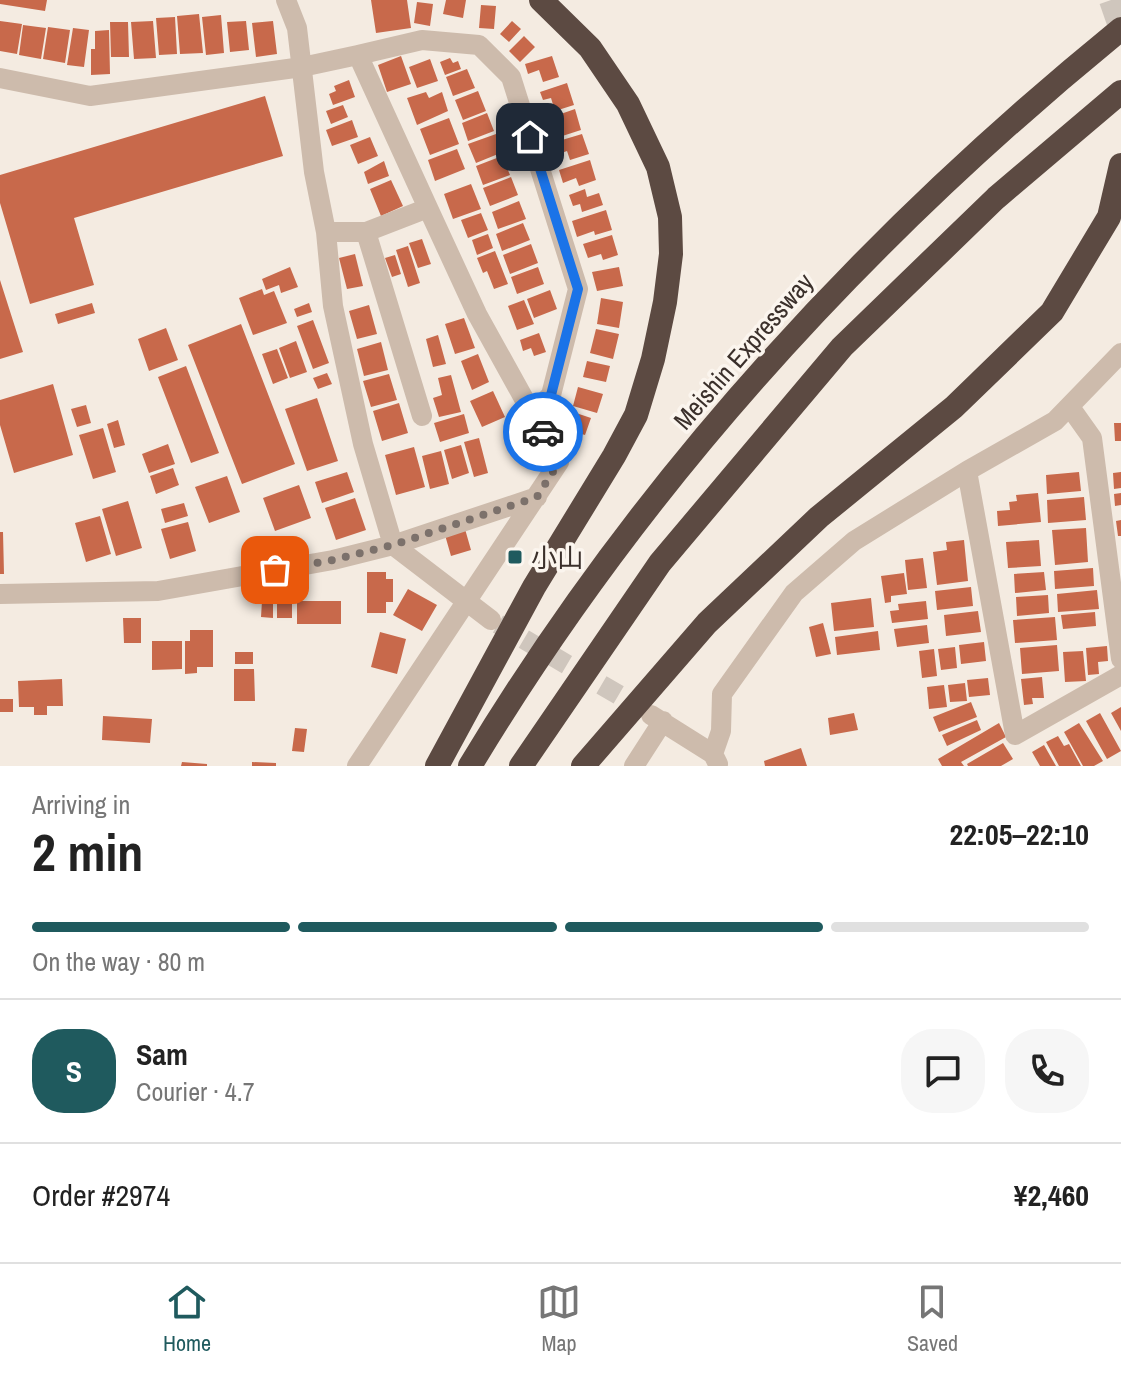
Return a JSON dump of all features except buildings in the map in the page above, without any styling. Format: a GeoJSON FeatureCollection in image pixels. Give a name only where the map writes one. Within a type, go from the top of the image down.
{"type":"FeatureCollection","features":[{"type":"Feature","properties":{"kind":"highway"},"geometry":{"type":"LineString","coordinates":[[437,766],[534,587],[636,415],[653,359],[665,302],[671,254],[670,217],[658,167],[628,104],[590,48],[541,0]]}},
{"type":"Feature","properties":{"kind":"highway","name":"Meishin Expressway"},"geometry":{"type":"LineString","coordinates":[[470,766],[563,623],[625,537],[687,457],[809,317],[965,161],[1121,29]]}},
{"type":"Feature","properties":{"kind":"highway"},"geometry":{"type":"LineString","coordinates":[[521,766],[660,563],[842,347],[996,198],[1121,92]]}},
{"type":"Feature","properties":{"kind":"highway"},"geometry":{"type":"LineString","coordinates":[[583,766],[707,623],[819,517],[954,407],[1052,312],[1109,217],[1121,165]]}},
{"type":"Feature","properties":{"kind":"street"},"geometry":{"type":"LineString","coordinates":[[286,0],[297,28],[314,172],[326,232],[333,306],[363,444],[393,545],[491,620]]}},
{"type":"Feature","properties":{"kind":"street"},"geometry":{"type":"LineString","coordinates":[[0,78],[90,96],[302,67],[422,40],[479,45],[511,77],[578,289],[551,395],[543,403],[529,407]]}},
{"type":"Feature","properties":{"kind":"street"},"geometry":{"type":"LineString","coordinates":[[357,766],[559,462],[477,314],[358,55]]}},
{"type":"Feature","properties":{"kind":"street"},"geometry":{"type":"LineString","coordinates":[[326,232],[366,232],[428,208]]}},
{"type":"Feature","properties":{"kind":"street"},"geometry":{"type":"LineString","coordinates":[[366,232],[422,416]]}},
{"type":"Feature","properties":{"kind":"street"},"geometry":{"type":"LineString","coordinates":[[634,766],[657,718],[716,760],[722,694],[794,593],[854,541],[1055,421],[1121,353]]}},
{"type":"Feature","properties":{"kind":"street"},"geometry":{"type":"LineString","coordinates":[[1070,407],[1092,438],[1121,659]]}},
{"type":"Feature","properties":{"kind":"street"},"geometry":{"type":"LineString","coordinates":[[967,471],[1015,735],[1121,675]]}},
{"type":"Feature","properties":{"kind":"street"},"geometry":{"type":"LineString","coordinates":[[0,594],[158,591],[333,560],[393,545],[537,497]]}},
{"type":"Feature","properties":{"kind":"tunnel"},"geometry":{"type":"LineString","coordinates":[[1111,0],[1121,29]]}},
{"type":"Feature","properties":{"kind":"tunnel"},"geometry":{"type":"LineString","coordinates":[[498,624],[646,711]]}},
{"type":"Feature","properties":{"kind":"way so far"},"geometry":{"type":"LineString","coordinates":[[275,570],[393,545],[537,497],[559,462],[543,432]]}},
{"type":"Feature","properties":{"kind":"place","name":"小山"},"geometry":{"type":"Point","coordinates":[515,557]}},
{"type":"Feature","properties":{"kind":"route"},"geometry":{"type":"LineString","coordinates":[[530,137],[578,289],[551,395],[543,403],[529,407],[543,432]]}}]}
